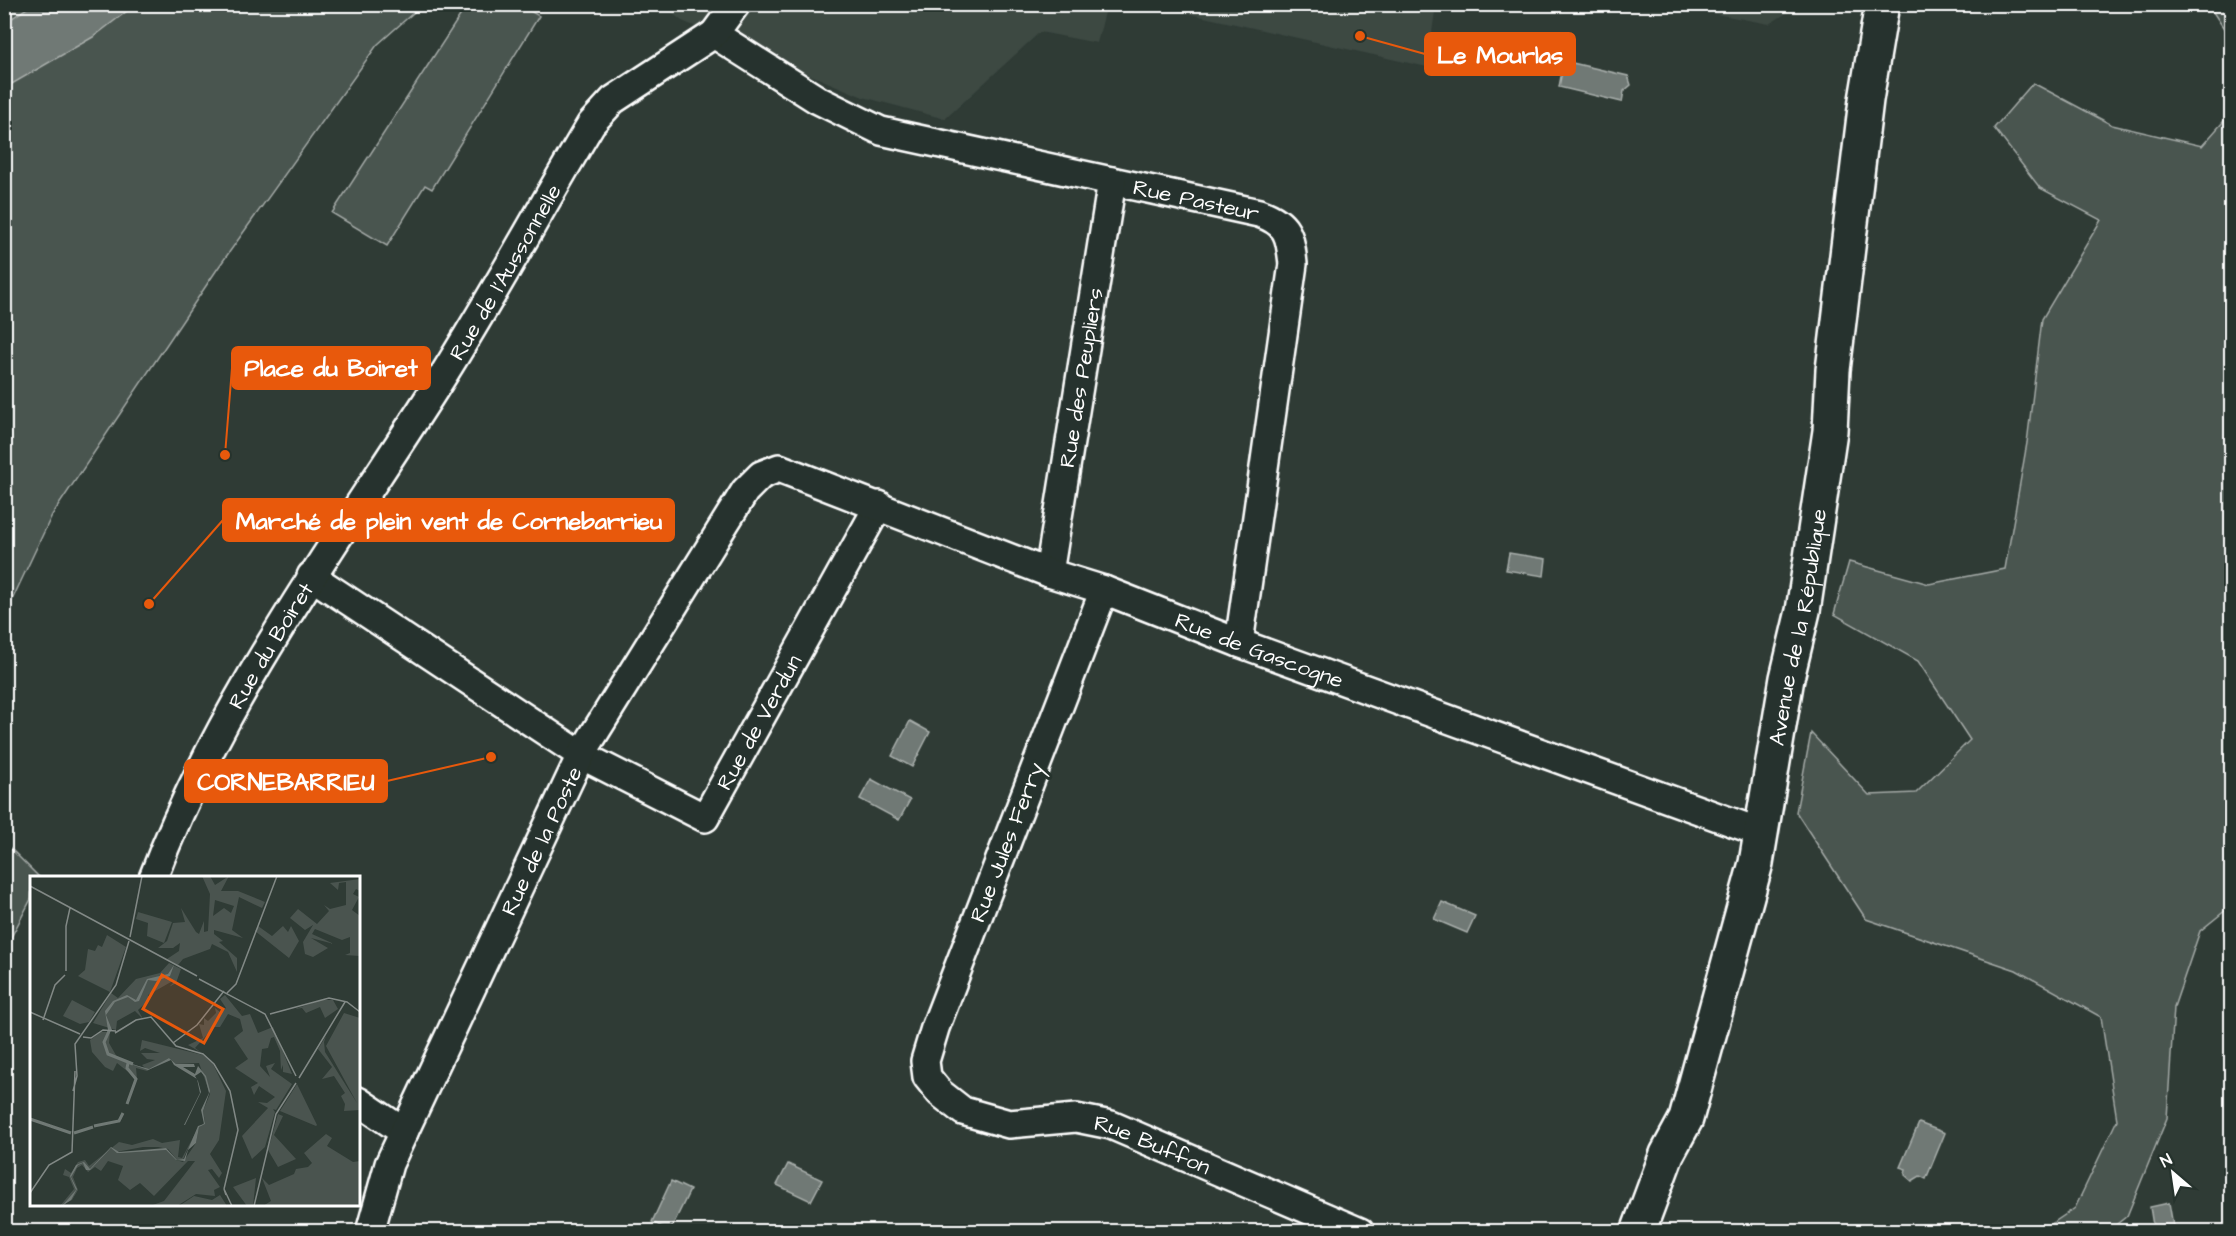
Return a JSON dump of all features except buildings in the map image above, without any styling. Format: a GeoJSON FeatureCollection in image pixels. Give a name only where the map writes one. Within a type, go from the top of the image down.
{"type":"FeatureCollection","features":[{"type":"Feature","properties":{"kind":"street","name":"Rue de l'Aussonnelle"},"geometry":{"type":"LineString","coordinates":[[311,576],[444,375],[591,124],[613,100],[714,34],[736,4]]}},
{"type":"Feature","properties":{"kind":"street","name":"Avenue de la République"},"geometry":{"type":"LineString","coordinates":[[1638,1232],[1667,1154],[1686,1119],[1756,863],[1762,833],[1787,678],[1803,611],[1828,442],[1833,370],[1866,100],[1882,4]]}},
{"type":"Feature","properties":{"kind":"street","name":"Rue Pasteur"},"geometry":{"type":"LineString","coordinates":[[714,34],[818,100],[880,131],[1259,213],[1277,219],[1290,237],[1293,264],[1239,643]]}},
{"type":"Feature","properties":{"kind":"street","name":"Rue des Peupliers"},"geometry":{"type":"LineString","coordinates":[[1048,573],[1112,181]]}},
{"type":"Feature","properties":{"kind":"street","name":"Rue de Gascogne"},"geometry":{"type":"LineString","coordinates":[[761,476],[779,468],[879,505],[1048,573],[1104,590],[1239,643],[1762,833]]}},
{"type":"Feature","properties":{"kind":"street","name":"Rue de la Poste"},"geometry":{"type":"LineString","coordinates":[[370,1232],[389,1164],[581,755],[745,491],[761,476]]}},
{"type":"Feature","properties":{"kind":"street","name":"Rue de Verdun"},"geometry":{"type":"LineString","coordinates":[[581,755],[705,818],[879,505]]}},
{"type":"Feature","properties":{"kind":"street","name":"Rue du Boiret"},"geometry":{"type":"LineString","coordinates":[[154,876],[212,747],[261,657],[311,576],[581,755]]}},
{"type":"Feature","properties":{"kind":"street","name":"Rue Jules Ferry"},"geometry":{"type":"LineString","coordinates":[[940,1093],[927,1077],[925,1061],[935,1028],[1104,590]]}},
{"type":"Feature","properties":{"kind":"street","name":"Rue Buffon"},"geometry":{"type":"LineString","coordinates":[[940,1093],[963,1111],[1009,1124],[1077,1119],[1111,1125],[1360,1232]]}},
{"type":"Feature","properties":{"kind":"street"},"geometry":{"type":"LineString","coordinates":[[360,1102],[404,1132]]}},
{"type":"Feature","properties":{"kind":"shaded area"},"geometry":{"type":"Polygon","coordinates":[[[33,4],[135,5],[93,37],[5,88],[5,23],[33,4]]]}},
{"type":"Feature","properties":{"kind":"shaded area"},"geometry":{"type":"Polygon","coordinates":[[[2211,4],[2231,5],[2231,39],[2209,6],[2211,4]]]}},
{"type":"Feature","properties":{"kind":"shaded area"},"geometry":{"type":"Polygon","coordinates":[[[5,5],[422,5],[377,45],[218,268],[52,515],[5,615],[5,5]]]}},
{"type":"Feature","properties":{"kind":"shaded area"},"geometry":{"type":"Polygon","coordinates":[[[467,5],[520,5],[539,16],[432,189],[425,185],[387,246],[332,213],[467,5]]]}},
{"type":"Feature","properties":{"kind":"shaded area"},"geometry":{"type":"Polygon","coordinates":[[[662,5],[1107,5],[1097,43],[1040,32],[945,119],[863,97],[682,21],[662,5]]]}},
{"type":"Feature","properties":{"kind":"shaded area"},"geometry":{"type":"Polygon","coordinates":[[[1150,5],[1436,5],[1427,67],[1150,5]]]}},
{"type":"Feature","properties":{"kind":"shaded area"},"geometry":{"type":"Polygon","coordinates":[[[1668,5],[1800,5],[1769,24],[1668,5]]]}},
{"type":"Feature","properties":{"kind":"shaded area"},"geometry":{"type":"Polygon","coordinates":[[[1564,61],[1628,76],[1631,85],[1624,91],[1622,102],[1559,87],[1564,61]]]}},
{"type":"Feature","properties":{"kind":"shaded area"},"geometry":{"type":"Polygon","coordinates":[[[2033,83],[2112,125],[2202,146],[2231,113],[2231,906],[2200,931],[2174,1007],[2167,1118],[2127,1216],[2108,1231],[2041,1231],[2075,1208],[2117,1120],[2101,1017],[2016,970],[1866,919],[1796,812],[1811,733],[1869,795],[1916,793],[1970,740],[1918,661],[1834,614],[1849,562],[1929,584],[2005,569],[2027,443],[2042,319],[2101,220],[2040,188],[1994,128],[2033,83]]]}},
{"type":"Feature","properties":{"kind":"shaded area"},"geometry":{"type":"Polygon","coordinates":[[[1509,553],[1546,559],[1544,576],[1506,570],[1509,553]]]}},
{"type":"Feature","properties":{"kind":"shaded area"},"geometry":{"type":"Polygon","coordinates":[[[910,721],[930,732],[912,767],[892,756],[910,721]]]}},
{"type":"Feature","properties":{"kind":"shaded area"},"geometry":{"type":"Polygon","coordinates":[[[871,779],[910,800],[899,820],[860,799],[871,779]]]}},
{"type":"Feature","properties":{"kind":"shaded area"},"geometry":{"type":"Polygon","coordinates":[[[5,843],[38,876],[30,876],[30,901],[5,949],[5,843]]]}},
{"type":"Feature","properties":{"kind":"shaded area"},"geometry":{"type":"Polygon","coordinates":[[[1442,902],[1475,916],[1467,933],[1434,919],[1442,902]]]}},
{"type":"Feature","properties":{"kind":"shaded area"},"geometry":{"type":"Polygon","coordinates":[[[1919,1123],[1945,1133],[1926,1179],[1920,1176],[1912,1181],[1905,1175],[1906,1169],[1900,1167],[1919,1123]]]}},
{"type":"Feature","properties":{"kind":"shaded area"},"geometry":{"type":"Polygon","coordinates":[[[788,1164],[822,1180],[811,1201],[777,1185],[788,1164]]]}},
{"type":"Feature","properties":{"kind":"shaded area"},"geometry":{"type":"Polygon","coordinates":[[[671,1181],[690,1190],[670,1231],[652,1222],[671,1181]]]}},
{"type":"Feature","properties":{"kind":"shaded area"},"geometry":{"type":"Polygon","coordinates":[[[2169,1203],[2174,1231],[2154,1231],[2150,1207],[2169,1203]]]}},
{"type":"Feature","properties":{"kind":"place","name":"Le Mourlas"},"geometry":{"type":"Point","coordinates":[1360,36]}},
{"type":"Feature","properties":{"kind":"place","name":"Place du Boiret"},"geometry":{"type":"Point","coordinates":[225,455]}},
{"type":"Feature","properties":{"kind":"place","name":"Marché de plein vent de Cornebarrieu"},"geometry":{"type":"Point","coordinates":[149,604]}},
{"type":"Feature","properties":{"kind":"place","name":"CORNEBARRIEU"},"geometry":{"type":"Point","coordinates":[491,757]}}]}
